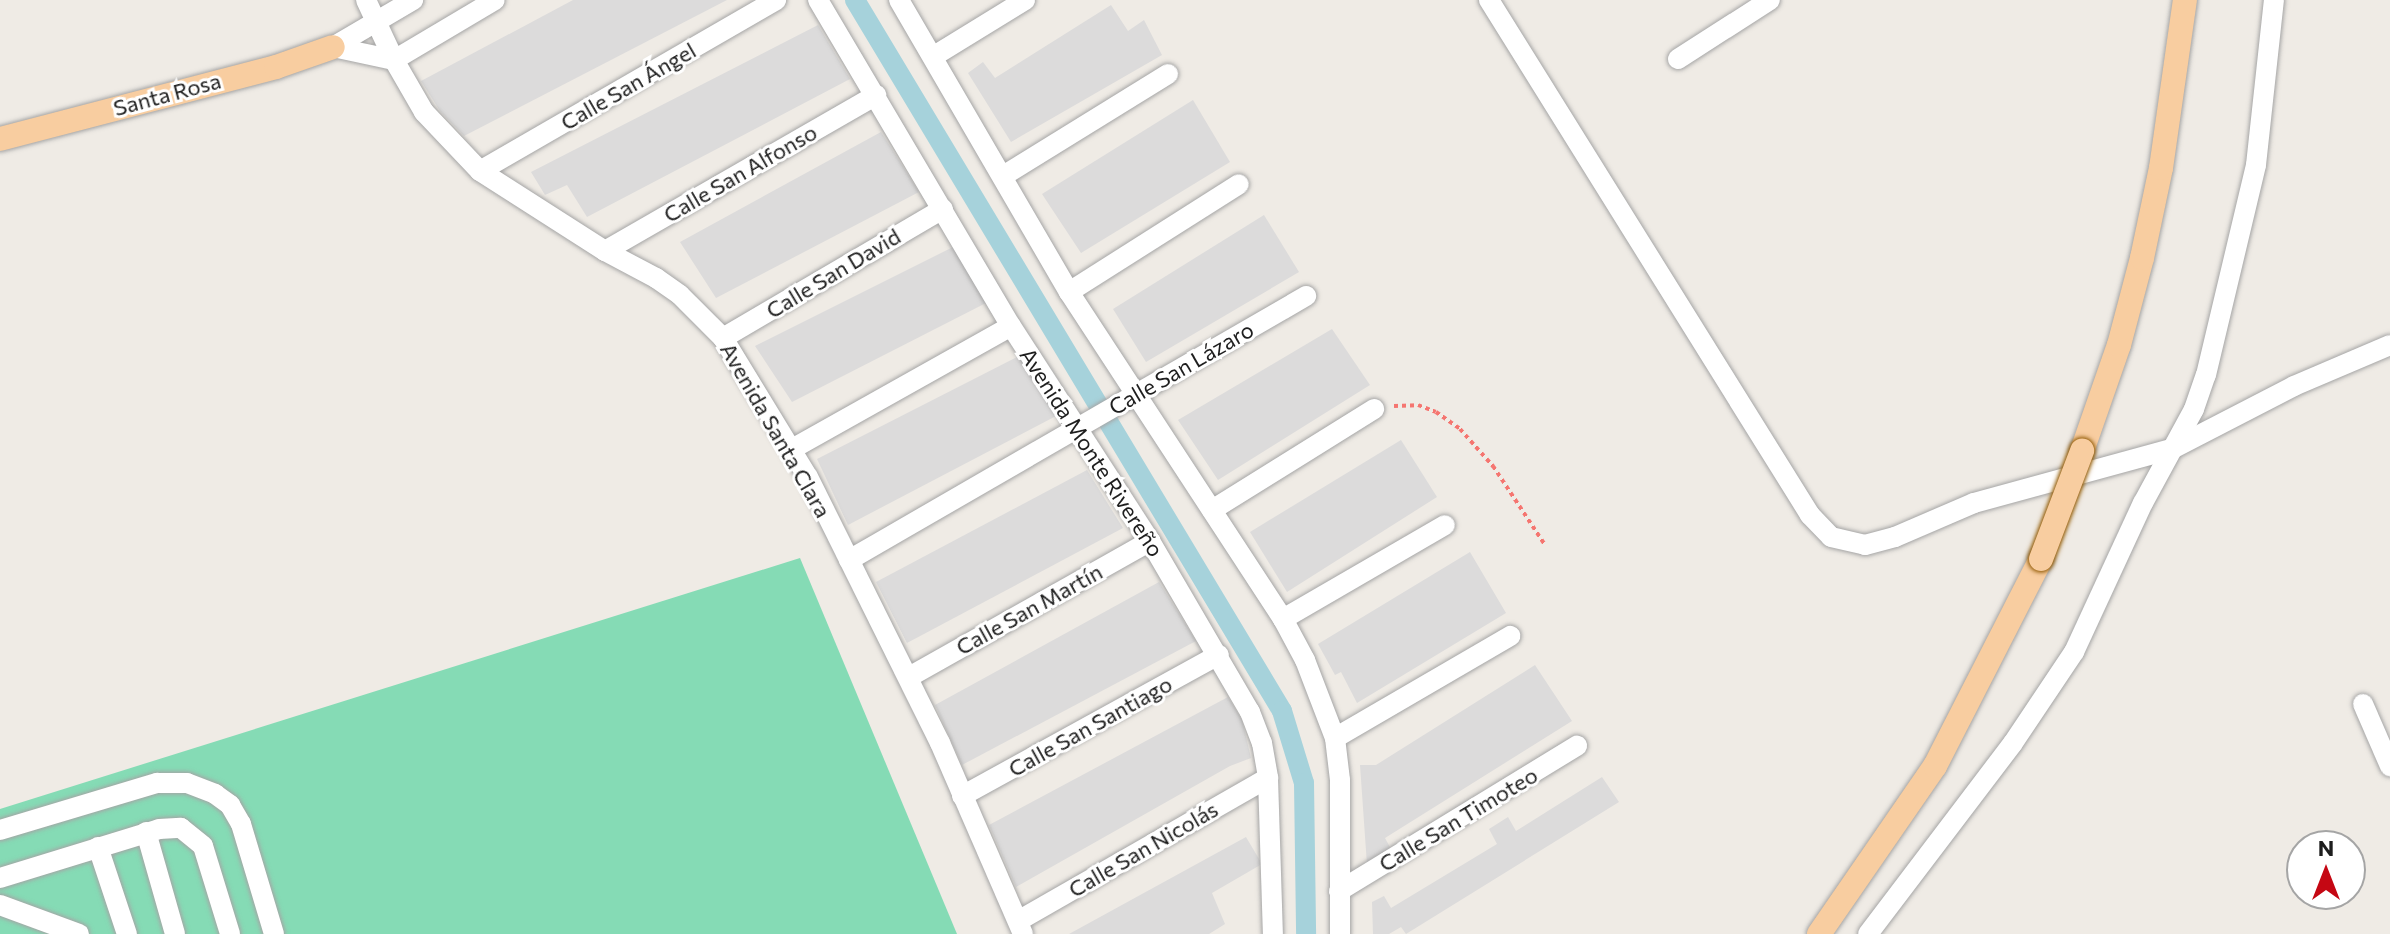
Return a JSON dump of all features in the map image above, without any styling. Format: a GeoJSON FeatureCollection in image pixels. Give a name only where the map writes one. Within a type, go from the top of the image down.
{"type":"FeatureCollection","features":[{"type":"Feature","properties":{"kind":"main road"},"geometry":{"type":"LineString","coordinates":[[1819,934],[1935,766],[2041,559],[2119,345],[2142,258],[2161,168],[2185,0]]}},
{"type":"Feature","properties":{"kind":"main road","name":"Santa Rosa"},"geometry":{"type":"LineString","coordinates":[[0,139],[276,67],[333,47]]}},
{"type":"Feature","properties":{"kind":"street","name":"Avenida Santa Clara"},"geometry":{"type":"LineString","coordinates":[[366,0],[394,60],[424,112],[480,171],[680,295],[723,338],[792,449],[909,677],[1020,927]]}},
{"type":"Feature","properties":{"kind":"street"},"geometry":{"type":"LineString","coordinates":[[333,47],[413,0]]}},
{"type":"Feature","properties":{"kind":"street"},"geometry":{"type":"LineString","coordinates":[[333,47],[394,60],[495,0]]}},
{"type":"Feature","properties":{"kind":"street","name":"Calle San Ángel"},"geometry":{"type":"LineString","coordinates":[[480,171],[776,0]]}},
{"type":"Feature","properties":{"kind":"street","name":"Avenida Monte Rivereño"},"geometry":{"type":"LineString","coordinates":[[818,0],[1011,326],[1150,541],[1219,655],[1262,743],[1268,778],[1273,934]]}},
{"type":"Feature","properties":{"kind":"street"},"geometry":{"type":"LineString","coordinates":[[899,0],[1069,292],[1134,396],[1283,619],[1318,688],[1335,738],[1340,780],[1340,934]]}},
{"type":"Feature","properties":{"kind":"street"},"geometry":{"type":"LineString","coordinates":[[934,56],[1025,0]]}},
{"type":"Feature","properties":{"kind":"street"},"geometry":{"type":"LineString","coordinates":[[1489,0],[1802,501],[1831,537],[1865,545],[1895,537],[1974,503],[2172,449],[2294,386],[2390,345]]}},
{"type":"Feature","properties":{"kind":"street"},"geometry":{"type":"LineString","coordinates":[[1678,59],[1770,0]]}},
{"type":"Feature","properties":{"kind":"street"},"geometry":{"type":"LineString","coordinates":[[1868,934],[2013,743],[2074,652],[2194,409],[2206,375],[2256,165],[2274,0]]}},
{"type":"Feature","properties":{"kind":"street"},"geometry":{"type":"LineString","coordinates":[[1003,176],[1168,74]]}},
{"type":"Feature","properties":{"kind":"street","name":"Calle San Alfonso"},"geometry":{"type":"LineString","coordinates":[[605,251],[876,95]]}},
{"type":"Feature","properties":{"kind":"street"},"geometry":{"type":"LineString","coordinates":[[1069,292],[1239,184]]}},
{"type":"Feature","properties":{"kind":"street","name":"Calle San David"},"geometry":{"type":"LineString","coordinates":[[723,338],[943,209]]}},
{"type":"Feature","properties":{"kind":"street","name":"Calle San Lázaro"},"geometry":{"type":"LineString","coordinates":[[849,560],[1306,296]]}},
{"type":"Feature","properties":{"kind":"street"},"geometry":{"type":"LineString","coordinates":[[792,449],[1011,326]]}},
{"type":"Feature","properties":{"kind":"street"},"geometry":{"type":"LineString","coordinates":[[1212,510],[1374,409]]}},
{"type":"Feature","properties":{"kind":"street"},"geometry":{"type":"LineString","coordinates":[[1283,619],[1445,525]]}},
{"type":"Feature","properties":{"kind":"street","name":"Calle San Martín"},"geometry":{"type":"LineString","coordinates":[[909,677],[1150,541]]}},
{"type":"Feature","properties":{"kind":"street"},"geometry":{"type":"LineString","coordinates":[[1335,738],[1510,636]]}},
{"type":"Feature","properties":{"kind":"street","name":"Calle San Santiago"},"geometry":{"type":"LineString","coordinates":[[962,796],[1219,655]]}},
{"type":"Feature","properties":{"kind":"street"},"geometry":{"type":"LineString","coordinates":[[2363,704],[2390,766]]}},
{"type":"Feature","properties":{"kind":"street","name":"Calle San Timoteo"},"geometry":{"type":"LineString","coordinates":[[1339,891],[1577,746]]}},
{"type":"Feature","properties":{"kind":"street","name":"Calle San Nicolás"},"geometry":{"type":"LineString","coordinates":[[1020,927],[1268,778]]}},
{"type":"Feature","properties":{"kind":"street"},"geometry":{"type":"LineString","coordinates":[[0,830],[157,783],[187,783],[215,794],[230,805],[241,824],[274,934]]}},
{"type":"Feature","properties":{"kind":"street"},"geometry":{"type":"LineString","coordinates":[[0,878],[146,832],[181,828],[203,846],[230,934]]}},
{"type":"Feature","properties":{"kind":"street"},"geometry":{"type":"LineString","coordinates":[[146,832],[175,934]]}},
{"type":"Feature","properties":{"kind":"street"},"geometry":{"type":"LineString","coordinates":[[98,847],[127,934]]}},
{"type":"Feature","properties":{"kind":"street"},"geometry":{"type":"LineString","coordinates":[[0,905],[79,934]]}},
{"type":"Feature","properties":{"kind":"path"},"geometry":{"type":"LineString","coordinates":[[1374,409],[1418,405],[1436,412],[1460,429],[1493,466],[1545,545]]}},
{"type":"Feature","properties":{"kind":"shaded area"},"geometry":{"type":"Polygon","coordinates":[[[573,0],[727,0],[464,136],[440,111],[421,81],[573,0]]]}},
{"type":"Feature","properties":{"kind":"shaded area"},"geometry":{"type":"Polygon","coordinates":[[[1111,5],[1128,31],[1144,20],[1162,55],[1011,142],[968,73],[983,62],[995,78],[1111,5]]]}},
{"type":"Feature","properties":{"kind":"shaded area"},"geometry":{"type":"Polygon","coordinates":[[[818,25],[850,79],[587,217],[567,185],[545,195],[531,172],[818,25]]]}},
{"type":"Feature","properties":{"kind":"shaded area"},"geometry":{"type":"Polygon","coordinates":[[[1193,100],[1230,162],[1081,253],[1042,194],[1193,100]]]}},
{"type":"Feature","properties":{"kind":"shaded area"},"geometry":{"type":"Polygon","coordinates":[[[881,132],[919,192],[716,298],[680,242],[881,132]]]}},
{"type":"Feature","properties":{"kind":"shaded area"},"geometry":{"type":"Polygon","coordinates":[[[1264,215],[1299,272],[1146,362],[1113,309],[1264,215]]]}},
{"type":"Feature","properties":{"kind":"shaded area"},"geometry":{"type":"Polygon","coordinates":[[[953,247],[986,303],[792,402],[755,346],[953,247]]]}},
{"type":"Feature","properties":{"kind":"shaded area"},"geometry":{"type":"Polygon","coordinates":[[[1332,329],[1370,385],[1218,480],[1178,420],[1332,329]]]}},
{"type":"Feature","properties":{"kind":"shaded area"},"geometry":{"type":"Polygon","coordinates":[[[1019,356],[1056,416],[848,525],[817,459],[1019,356]]]}},
{"type":"Feature","properties":{"kind":"shaded area"},"geometry":{"type":"Polygon","coordinates":[[[1401,440],[1437,497],[1287,592],[1250,532],[1401,440]]]}},
{"type":"Feature","properties":{"kind":"shaded area"},"geometry":{"type":"Polygon","coordinates":[[[1087,470],[1123,528],[907,643],[876,582],[1087,470]]]}},
{"type":"Feature","properties":{"kind":"shaded area"},"geometry":{"type":"Polygon","coordinates":[[[1470,552],[1506,613],[1357,703],[1341,672],[1335,675],[1318,644],[1470,552]]]}},
{"type":"Feature","properties":{"kind":"shaded area"},"geometry":{"type":"Polygon","coordinates":[[[1159,582],[1196,641],[962,765],[935,705],[1159,582]]]}},
{"type":"Feature","properties":{"kind":"shaded area"},"geometry":{"type":"Polygon","coordinates":[[[1535,665],[1572,721],[1385,838],[1392,851],[1367,865],[1360,765],[1376,765],[1535,665]]]}},
{"type":"Feature","properties":{"kind":"shaded area"},"geometry":{"type":"Polygon","coordinates":[[[1228,697],[1242,720],[1251,758],[1230,766],[1016,887],[989,825],[1228,697]]]}},
{"type":"Feature","properties":{"kind":"shaded area"},"geometry":{"type":"Polygon","coordinates":[[[1602,777],[1619,802],[1406,934],[1401,927],[1389,934],[1373,934],[1372,902],[1384,896],[1391,908],[1497,844],[1489,829],[1508,817],[1516,831],[1602,777]]]}},
{"type":"Feature","properties":{"kind":"shaded area"},"geometry":{"type":"Polygon","coordinates":[[[1246,837],[1262,864],[1212,893],[1225,924],[1209,934],[1069,934],[1246,837]]]}},
{"type":"Feature","properties":{"kind":"green space"},"geometry":{"type":"Polygon","coordinates":[[[800,558],[957,934],[0,934],[0,809],[800,558]]]}},
{"type":"Feature","properties":{"kind":"waterway"},"geometry":{"type":"LineString","coordinates":[[855,0],[1282,711],[1304,783],[1306,934]]}}]}
